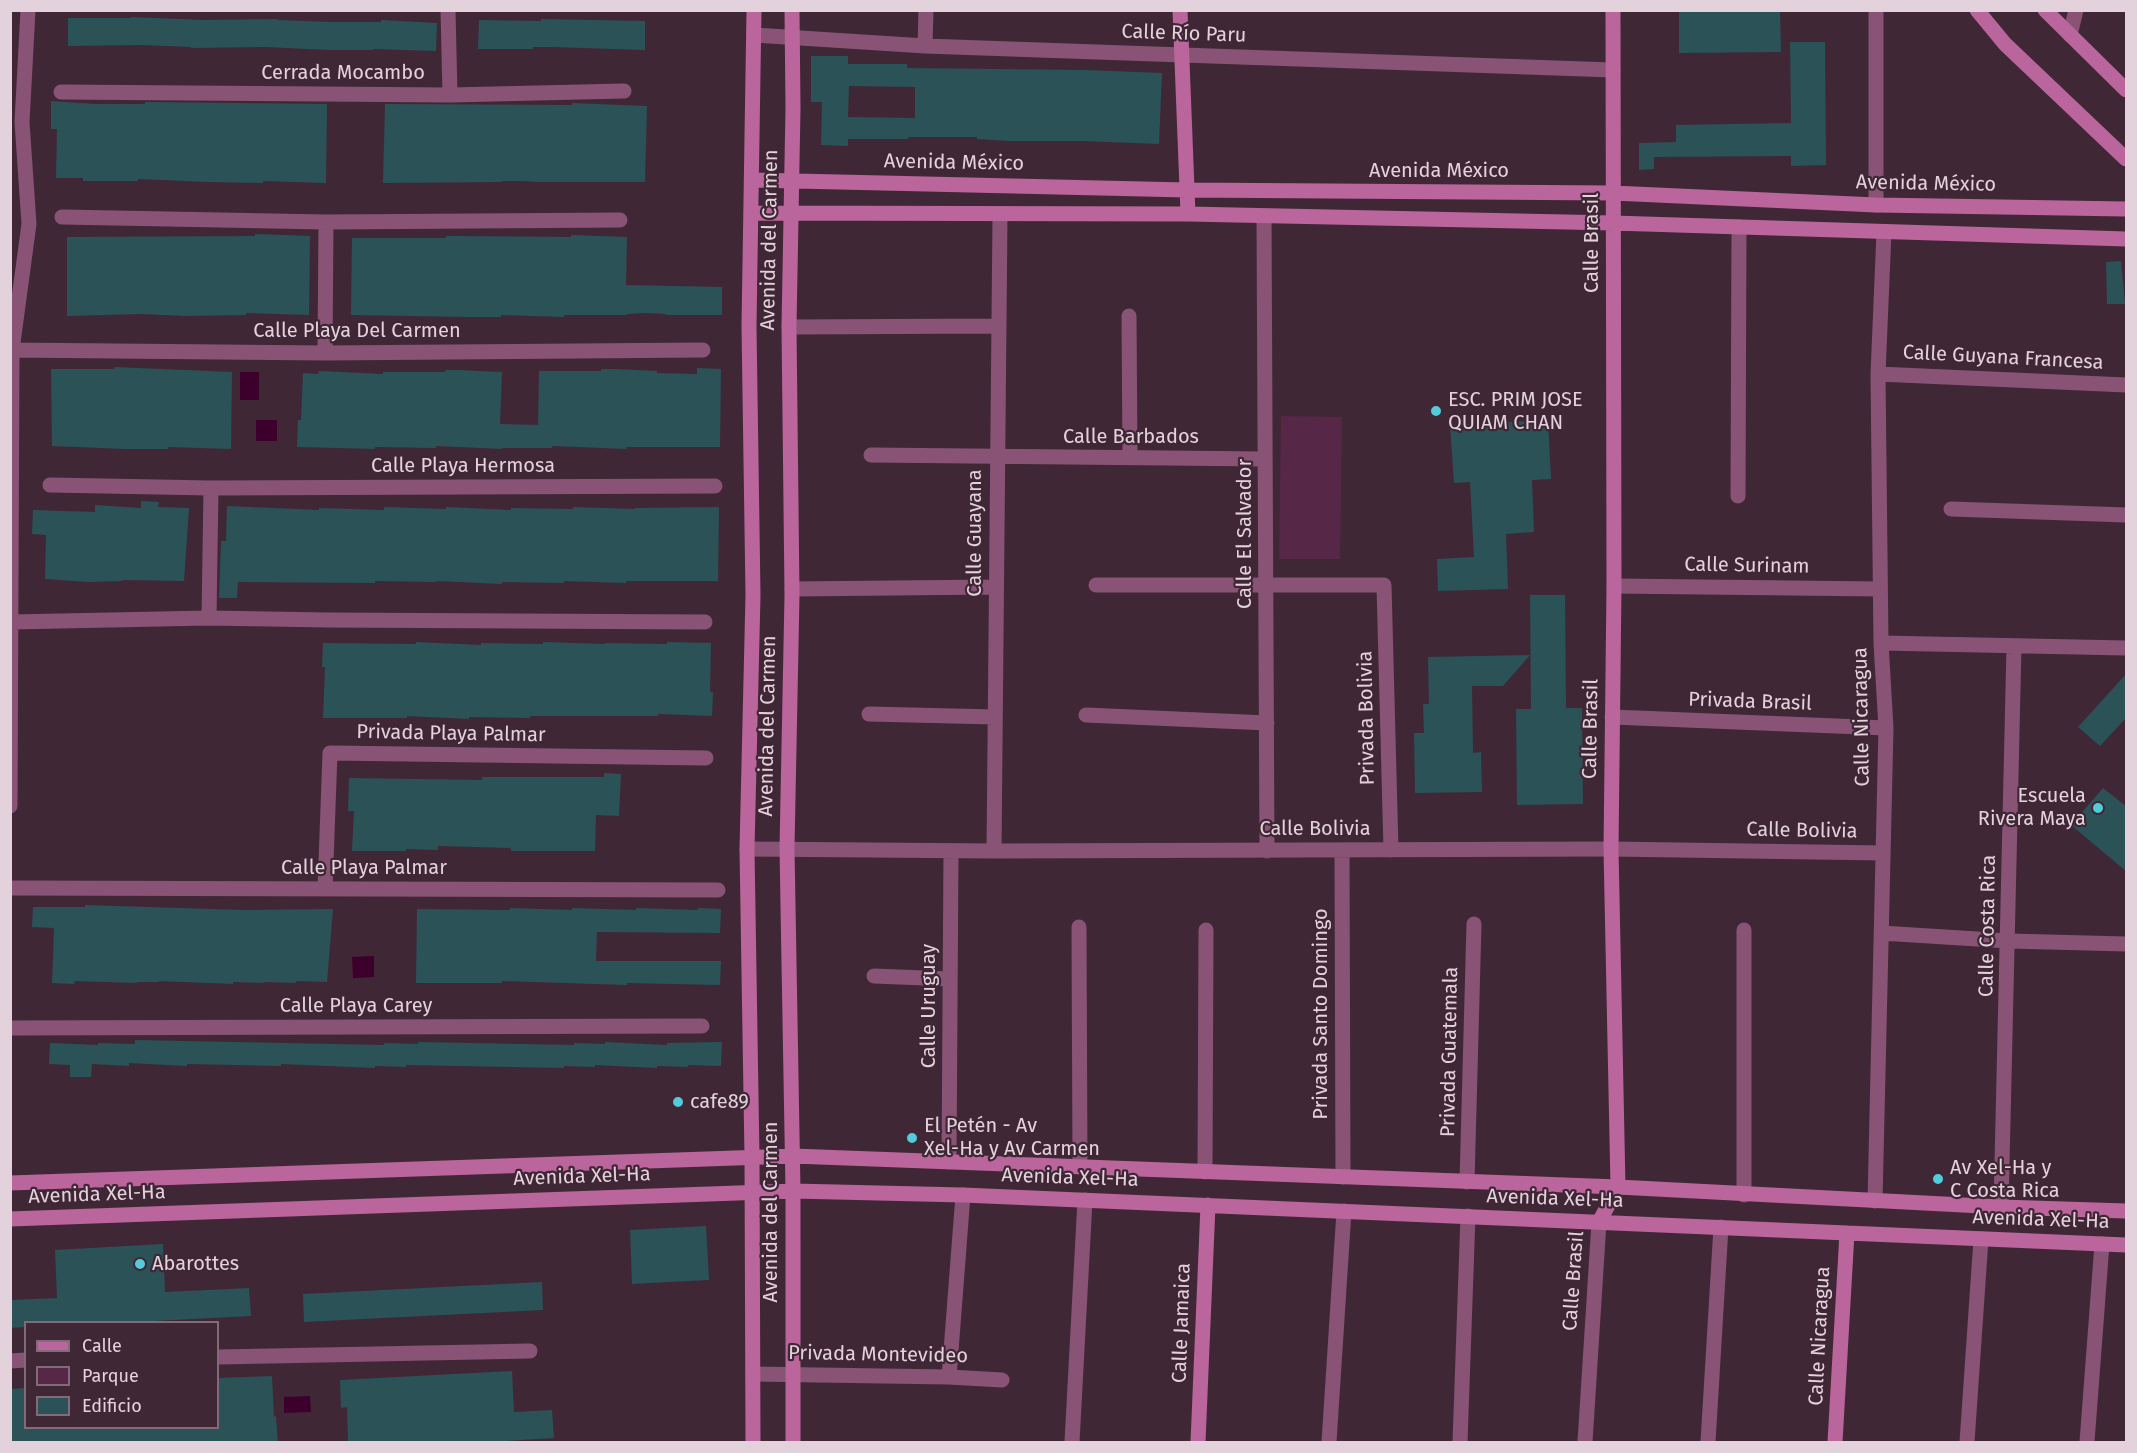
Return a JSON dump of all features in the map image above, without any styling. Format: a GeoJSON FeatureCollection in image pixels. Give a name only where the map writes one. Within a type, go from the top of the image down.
{"type":"FeatureCollection","features":[{"type":"Feature","properties":{"kind":"street"},"geometry":{"type":"LineString","coordinates":[[10,806],[11,350],[29,224],[22,122],[17,93],[28,10]]}},
{"type":"Feature","properties":{"kind":"street"},"geometry":{"type":"LineString","coordinates":[[448,10],[450,95]]}},
{"type":"Feature","properties":{"kind":"street","name":"Avenida del Carmen"},"geometry":{"type":"LineString","coordinates":[[753,1443],[752,1157],[747,849],[753,595],[749,326],[754,10]]}},
{"type":"Feature","properties":{"kind":"street","name":"Avenida del Carmen"},"geometry":{"type":"LineString","coordinates":[[792,10],[789,327],[792,589],[787,848],[793,1156],[793,1443]]}},
{"type":"Feature","properties":{"kind":"street"},"geometry":{"type":"LineString","coordinates":[[925,46],[926,10]]}},
{"type":"Feature","properties":{"kind":"street"},"geometry":{"type":"LineString","coordinates":[[1180,10],[1188,214]]}},
{"type":"Feature","properties":{"kind":"street","name":"Calle Brasil"},"geometry":{"type":"LineString","coordinates":[[1585,1443],[1599,1222],[1618,1187],[1611,849],[1614,586],[1613,10]]}},
{"type":"Feature","properties":{"kind":"street"},"geometry":{"type":"LineString","coordinates":[[1876,10],[1876,205]]}},
{"type":"Feature","properties":{"kind":"street"},"geometry":{"type":"LineString","coordinates":[[1977,10],[2005,44],[2127,159]]}},
{"type":"Feature","properties":{"kind":"street"},"geometry":{"type":"LineString","coordinates":[[2045,10],[2127,90]]}},
{"type":"Feature","properties":{"kind":"street"},"geometry":{"type":"LineString","coordinates":[[2070,35],[2076,10]]}},
{"type":"Feature","properties":{"kind":"street","name":"Calle Río Paru"},"geometry":{"type":"LineString","coordinates":[[754,35],[792,39],[860,40],[925,46],[1613,70]]}},
{"type":"Feature","properties":{"kind":"street","name":"Cerrada Mocambo"},"geometry":{"type":"LineString","coordinates":[[61,92],[450,95],[624,91]]}},
{"type":"Feature","properties":{"kind":"street","name":"Avenida México"},"geometry":{"type":"LineString","coordinates":[[752,180],[1187,190],[1613,193],[1876,205],[2127,209]]}},
{"type":"Feature","properties":{"kind":"street"},"geometry":{"type":"LineString","coordinates":[[752,213],[1188,214],[1613,223],[2127,239]]}},
{"type":"Feature","properties":{"kind":"street","name":"Calle Guayana"},"geometry":{"type":"LineString","coordinates":[[994,851],[1000,215]]}},
{"type":"Feature","properties":{"kind":"street","name":"Calle El Salvador"},"geometry":{"type":"LineString","coordinates":[[1264,216],[1267,851]]}},
{"type":"Feature","properties":{"kind":"street"},"geometry":{"type":"LineString","coordinates":[[62,217],[326,222],[620,220]]}},
{"type":"Feature","properties":{"kind":"street"},"geometry":{"type":"LineString","coordinates":[[325,353],[326,222]]}},
{"type":"Feature","properties":{"kind":"street"},"geometry":{"type":"LineString","coordinates":[[1738,496],[1739,227]]}},
{"type":"Feature","properties":{"kind":"street","name":"Calle Nicaragua"},"geometry":{"type":"LineString","coordinates":[[1875,1201],[1886,728],[1881,643],[1878,374],[1884,232]]}},
{"type":"Feature","properties":{"kind":"street"},"geometry":{"type":"LineString","coordinates":[[1129,316],[1130,458]]}},
{"type":"Feature","properties":{"kind":"street"},"geometry":{"type":"LineString","coordinates":[[789,327],[998,326]]}},
{"type":"Feature","properties":{"kind":"street","name":"Calle Playa Del Carmen"},"geometry":{"type":"LineString","coordinates":[[11,350],[325,353],[704,350]]}},
{"type":"Feature","properties":{"kind":"street","name":"Calle Guyana Francesa"},"geometry":{"type":"LineString","coordinates":[[1878,374],[2127,385]]}},
{"type":"Feature","properties":{"kind":"street","name":"Calle Barbados"},"geometry":{"type":"LineString","coordinates":[[871,455],[1265,459]]}},
{"type":"Feature","properties":{"kind":"street","name":"Calle Playa Hermosa"},"geometry":{"type":"LineString","coordinates":[[50,485],[211,488],[715,486]]}},
{"type":"Feature","properties":{"kind":"street"},"geometry":{"type":"LineString","coordinates":[[208,618],[211,488]]}},
{"type":"Feature","properties":{"kind":"street"},"geometry":{"type":"LineString","coordinates":[[1951,509],[2127,515]]}},
{"type":"Feature","properties":{"kind":"street"},"geometry":{"type":"LineString","coordinates":[[1096,585],[1266,586]]}},
{"type":"Feature","properties":{"kind":"street","name":"Privada Bolivia"},"geometry":{"type":"LineString","coordinates":[[1266,586],[1384,585],[1391,850]]}},
{"type":"Feature","properties":{"kind":"street","name":"Calle Surinam"},"geometry":{"type":"LineString","coordinates":[[1614,586],[1880,589]]}},
{"type":"Feature","properties":{"kind":"street"},"geometry":{"type":"LineString","coordinates":[[792,589],[996,587]]}},
{"type":"Feature","properties":{"kind":"street"},"geometry":{"type":"LineString","coordinates":[[11,622],[208,618],[705,622]]}},
{"type":"Feature","properties":{"kind":"street"},"geometry":{"type":"LineString","coordinates":[[1881,643],[2127,648]]}},
{"type":"Feature","properties":{"kind":"street","name":"Calle Costa Rica"},"geometry":{"type":"LineString","coordinates":[[2001,1207],[2009,940],[2014,646]]}},
{"type":"Feature","properties":{"kind":"street"},"geometry":{"type":"LineString","coordinates":[[869,714],[995,717]]}},
{"type":"Feature","properties":{"kind":"street"},"geometry":{"type":"LineString","coordinates":[[1086,716],[1267,723]]}},
{"type":"Feature","properties":{"kind":"street","name":"Privada Brasil"},"geometry":{"type":"LineString","coordinates":[[1612,717],[1886,728]]}},
{"type":"Feature","properties":{"kind":"street","name":"Privada Playa Palmar"},"geometry":{"type":"LineString","coordinates":[[325,889],[330,753],[706,758]]}},
{"type":"Feature","properties":{"kind":"street","name":"Calle Bolivia"},"geometry":{"type":"LineString","coordinates":[[747,849],[951,851],[1611,849],[1883,853]]}},
{"type":"Feature","properties":{"kind":"street","name":"Privada Santo Domingo"},"geometry":{"type":"LineString","coordinates":[[1342,850],[1343,1177]]}},
{"type":"Feature","properties":{"kind":"street","name":"Calle Uruguay"},"geometry":{"type":"LineString","coordinates":[[949,1162],[951,851]]}},
{"type":"Feature","properties":{"kind":"street","name":"Calle Playa Palmar"},"geometry":{"type":"LineString","coordinates":[[10,888],[718,890]]}},
{"type":"Feature","properties":{"kind":"street","name":"Privada Guatemala"},"geometry":{"type":"LineString","coordinates":[[1467,1182],[1474,924]]}},
{"type":"Feature","properties":{"kind":"street"},"geometry":{"type":"LineString","coordinates":[[1079,927],[1080,1167]]}},
{"type":"Feature","properties":{"kind":"street"},"geometry":{"type":"LineString","coordinates":[[1205,1172],[1206,930]]}},
{"type":"Feature","properties":{"kind":"street"},"geometry":{"type":"LineString","coordinates":[[1744,930],[1744,1195]]}},
{"type":"Feature","properties":{"kind":"street"},"geometry":{"type":"LineString","coordinates":[[1881,933],[2127,944]]}},
{"type":"Feature","properties":{"kind":"street"},"geometry":{"type":"LineString","coordinates":[[873,976],[950,979]]}},
{"type":"Feature","properties":{"kind":"street","name":"Calle Playa Carey"},"geometry":{"type":"LineString","coordinates":[[10,1028],[702,1026]]}},
{"type":"Feature","properties":{"kind":"street","name":"Avenida Xel-Ha"},"geometry":{"type":"LineString","coordinates":[[10,1183],[793,1156],[1618,1187],[1744,1195],[2127,1211]]}},
{"type":"Feature","properties":{"kind":"street","name":"Avenida Xel-Ha"},"geometry":{"type":"LineString","coordinates":[[10,1219],[793,1191],[963,1195],[2127,1245]]}},
{"type":"Feature","properties":{"kind":"street"},"geometry":{"type":"LineString","coordinates":[[949,1377],[963,1195]]}},
{"type":"Feature","properties":{"kind":"street"},"geometry":{"type":"LineString","coordinates":[[1072,1443],[1085,1200]]}},
{"type":"Feature","properties":{"kind":"street","name":"Calle Jamaica"},"geometry":{"type":"LineString","coordinates":[[1198,1443],[1208,1205]]}},
{"type":"Feature","properties":{"kind":"street"},"geometry":{"type":"LineString","coordinates":[[1329,1443],[1344,1211]]}},
{"type":"Feature","properties":{"kind":"street"},"geometry":{"type":"LineString","coordinates":[[1460,1443],[1468,1216]]}},
{"type":"Feature","properties":{"kind":"street"},"geometry":{"type":"LineString","coordinates":[[1708,1443],[1720,1227]]}},
{"type":"Feature","properties":{"kind":"street","name":"Calle Nicaragua"},"geometry":{"type":"LineString","coordinates":[[1835,1443],[1847,1233]]}},
{"type":"Feature","properties":{"kind":"street"},"geometry":{"type":"LineString","coordinates":[[1967,1443],[1981,1239]]}},
{"type":"Feature","properties":{"kind":"street"},"geometry":{"type":"LineString","coordinates":[[2087,1443],[2102,1244]]}},
{"type":"Feature","properties":{"kind":"street"},"geometry":{"type":"LineString","coordinates":[[219,1357],[530,1351]]}},
{"type":"Feature","properties":{"kind":"street","name":"Privada Montevideo"},"geometry":{"type":"LineString","coordinates":[[753,1374],[1002,1380]]}},
{"type":"Feature","properties":{"kind":"green space"},"geometry":{"type":"Polygon","coordinates":[[[1281,416],[1342,417],[1340,559],[1279,559],[1281,416]]]}},
{"type":"Feature","properties":{"kind":"shaded area"},"geometry":{"type":"Polygon","coordinates":[[[240,372],[259,372],[259,400],[240,400],[240,372]]]}},
{"type":"Feature","properties":{"kind":"shaded area"},"geometry":{"type":"Polygon","coordinates":[[[256,420],[277,420],[277,441],[256,441],[256,420]]]}},
{"type":"Feature","properties":{"kind":"shaded area"},"geometry":{"type":"Polygon","coordinates":[[[374,956],[374,977],[353,978],[352,957],[374,956]]]}},
{"type":"Feature","properties":{"kind":"shaded area"},"geometry":{"type":"Polygon","coordinates":[[[310,1396],[311,1412],[284,1413],[284,1397],[310,1396]]]}},
{"type":"Feature","properties":{"kind":"building"},"geometry":{"type":"Polygon","coordinates":[[[1679,10],[1780,10],[1781,52],[1679,53],[1679,10]]]}},
{"type":"Feature","properties":{"kind":"building"},"geometry":{"type":"Polygon","coordinates":[[[131,17],[330,22],[381,22],[381,20],[437,23],[436,51],[265,47],[191,48],[142,45],[68,46],[68,18],[131,17]]]}},
{"type":"Feature","properties":{"kind":"building"},"geometry":{"type":"Polygon","coordinates":[[[541,19],[645,21],[645,50],[552,47],[478,49],[479,20],[541,21],[541,19]]]}},
{"type":"Feature","properties":{"kind":"building"},"geometry":{"type":"Polygon","coordinates":[[[1790,42],[1825,42],[1826,165],[1791,166],[1791,156],[1654,157],[1654,169],[1639,170],[1639,143],[1676,142],[1676,125],[1791,123],[1790,42]]]}},
{"type":"Feature","properties":{"kind":"building"},"geometry":{"type":"Polygon","coordinates":[[[811,56],[848,56],[848,64],[907,64],[907,68],[1162,73],[1159,144],[1009,141],[977,139],[977,137],[908,137],[908,139],[848,139],[848,146],[821,145],[822,102],[811,102],[811,56]],[[849,86],[848,117],[915,118],[915,87],[849,86]]]}},
{"type":"Feature","properties":{"kind":"building"},"geometry":{"type":"Polygon","coordinates":[[[51,101],[95,104],[145,104],[145,102],[327,104],[326,183],[138,179],[138,181],[83,181],[83,178],[56,178],[57,129],[51,129],[51,101]]]}},
{"type":"Feature","properties":{"kind":"building"},"geometry":{"type":"Polygon","coordinates":[[[572,103],[647,106],[645,182],[383,183],[385,104],[572,105],[572,103]]]}},
{"type":"Feature","properties":{"kind":"building"},"geometry":{"type":"Polygon","coordinates":[[[255,234],[310,236],[309,315],[246,313],[246,315],[67,316],[67,237],[255,236],[255,234]]]}},
{"type":"Feature","properties":{"kind":"building"},"geometry":{"type":"Polygon","coordinates":[[[571,235],[627,237],[626,285],[722,287],[722,315],[646,313],[564,315],[564,317],[501,315],[501,317],[470,317],[351,315],[352,238],[571,237],[571,235]]]}},
{"type":"Feature","properties":{"kind":"building"},"geometry":{"type":"Polygon","coordinates":[[[2121,261],[2125,304],[2107,304],[2106,262],[2121,261]]]}},
{"type":"Feature","properties":{"kind":"building"},"geometry":{"type":"Polygon","coordinates":[[[114,367],[232,372],[231,449],[52,446],[51,369],[114,369],[114,367]]]}},
{"type":"Feature","properties":{"kind":"building"},"geometry":{"type":"Polygon","coordinates":[[[697,368],[721,369],[720,447],[626,447],[626,449],[552,446],[552,448],[502,449],[436,446],[436,448],[375,447],[375,449],[297,447],[298,420],[301,420],[303,373],[318,374],[319,371],[383,374],[383,372],[445,372],[446,370],[502,372],[500,424],[538,425],[539,371],[613,369],[697,374],[697,368]]]}},
{"type":"Feature","properties":{"kind":"building"},"geometry":{"type":"Polygon","coordinates":[[[1548,420],[1551,479],[1532,480],[1534,532],[1506,534],[1508,589],[1438,591],[1437,559],[1474,557],[1470,482],[1454,483],[1450,425],[1548,420]]]}},
{"type":"Feature","properties":{"kind":"building"},"geometry":{"type":"Polygon","coordinates":[[[141,501],[159,502],[158,507],[189,508],[184,581],[88,582],[45,579],[46,535],[32,534],[33,510],[95,512],[95,505],[141,508],[141,501]]]}},
{"type":"Feature","properties":{"kind":"building"},"geometry":{"type":"Polygon","coordinates":[[[227,506],[319,510],[319,508],[384,510],[384,507],[511,510],[511,508],[573,509],[573,507],[635,509],[719,507],[718,581],[626,581],[626,583],[564,581],[564,583],[502,582],[502,584],[437,581],[238,582],[237,598],[219,598],[221,541],[226,541],[227,506]]]}},
{"type":"Feature","properties":{"kind":"building"},"geometry":{"type":"Polygon","coordinates":[[[1530,595],[1565,595],[1566,708],[1582,708],[1583,804],[1517,805],[1516,709],[1531,709],[1530,595]]]}},
{"type":"Feature","properties":{"kind":"building"},"geometry":{"type":"Polygon","coordinates":[[[416,642],[481,645],[481,643],[543,644],[543,642],[711,643],[712,716],[658,714],[658,716],[469,717],[469,719],[407,716],[407,718],[323,718],[325,667],[322,667],[323,643],[416,644],[416,642]]]}},
{"type":"Feature","properties":{"kind":"building"},"geometry":{"type":"Polygon","coordinates":[[[1530,655],[1503,686],[1472,686],[1473,753],[1481,752],[1482,792],[1415,793],[1414,733],[1424,733],[1423,704],[1429,704],[1428,657],[1530,655]]]}},
{"type":"Feature","properties":{"kind":"building"},"geometry":{"type":"Polygon","coordinates":[[[2127,673],[2127,717],[2100,746],[2078,727],[2127,673]]]}},
{"type":"Feature","properties":{"kind":"building"},"geometry":{"type":"Polygon","coordinates":[[[604,773],[621,774],[619,816],[596,815],[595,851],[511,851],[511,848],[438,846],[438,850],[352,851],[354,811],[348,811],[349,778],[482,780],[482,777],[604,777],[604,773]]]}},
{"type":"Feature","properties":{"kind":"building"},"geometry":{"type":"Polygon","coordinates":[[[2103,788],[2127,807],[2127,872],[2071,825],[2103,788]]]}},
{"type":"Feature","properties":{"kind":"building"},"geometry":{"type":"Polygon","coordinates":[[[85,905],[243,910],[333,909],[327,982],[233,982],[233,984],[75,981],[74,984],[52,983],[54,930],[53,928],[32,927],[33,907],[85,907],[85,905]]]}},
{"type":"Feature","properties":{"kind":"building"},"geometry":{"type":"Polygon","coordinates":[[[510,908],[721,909],[720,933],[597,932],[596,961],[721,961],[720,985],[502,981],[502,983],[416,983],[417,909],[510,910],[510,908]]]}},
{"type":"Feature","properties":{"kind":"building"},"geometry":{"type":"Polygon","coordinates":[[[135,1040],[384,1045],[384,1043],[418,1044],[418,1042],[574,1045],[574,1043],[605,1044],[605,1042],[667,1045],[667,1043],[722,1042],[721,1066],[688,1065],[688,1067],[657,1066],[657,1068],[595,1065],[595,1067],[564,1066],[564,1068],[406,1065],[406,1067],[375,1066],[375,1068],[281,1064],[281,1066],[187,1064],[187,1066],[129,1063],[129,1066],[92,1064],[91,1077],[70,1077],[70,1065],[49,1064],[50,1043],[135,1044],[135,1040]]]}},
{"type":"Feature","properties":{"kind":"building"},"geometry":{"type":"Polygon","coordinates":[[[706,1226],[709,1280],[632,1284],[630,1230],[706,1226]]]}},
{"type":"Feature","properties":{"kind":"building"},"geometry":{"type":"Polygon","coordinates":[[[163,1244],[165,1292],[249,1288],[251,1316],[154,1321],[24,1321],[24,1327],[10,1328],[10,1300],[57,1298],[55,1250],[163,1244]]]}},
{"type":"Feature","properties":{"kind":"building"},"geometry":{"type":"Polygon","coordinates":[[[542,1282],[543,1310],[304,1322],[303,1294],[542,1282]]]}},
{"type":"Feature","properties":{"kind":"building"},"geometry":{"type":"Polygon","coordinates":[[[512,1371],[514,1412],[552,1410],[554,1438],[473,1443],[348,1443],[347,1407],[341,1408],[340,1380],[512,1371]]]}},
{"type":"Feature","properties":{"kind":"building"},"geometry":{"type":"Polygon","coordinates":[[[272,1376],[278,1443],[10,1443],[10,1389],[24,1388],[24,1429],[219,1429],[219,1378],[272,1376]]]}},
{"type":"Feature","properties":{"kind":"place","name":"ESC. PRIM JOSE QUIAM CHAN"},"geometry":{"type":"Point","coordinates":[1436,411]}},
{"type":"Feature","properties":{"kind":"place","name":"Escuela Rivera Maya"},"geometry":{"type":"Point","coordinates":[2098,808]}},
{"type":"Feature","properties":{"kind":"place","name":"cafe89"},"geometry":{"type":"Point","coordinates":[678,1102]}},
{"type":"Feature","properties":{"kind":"place","name":"El Petén - Av Xel-Ha y Av Carmen"},"geometry":{"type":"Point","coordinates":[912,1138]}},
{"type":"Feature","properties":{"kind":"place","name":"Av Xel-Ha y C Costa Rica"},"geometry":{"type":"Point","coordinates":[1938,1179]}},
{"type":"Feature","properties":{"kind":"place","name":"Abarottes"},"geometry":{"type":"Point","coordinates":[140,1264]}}]}
